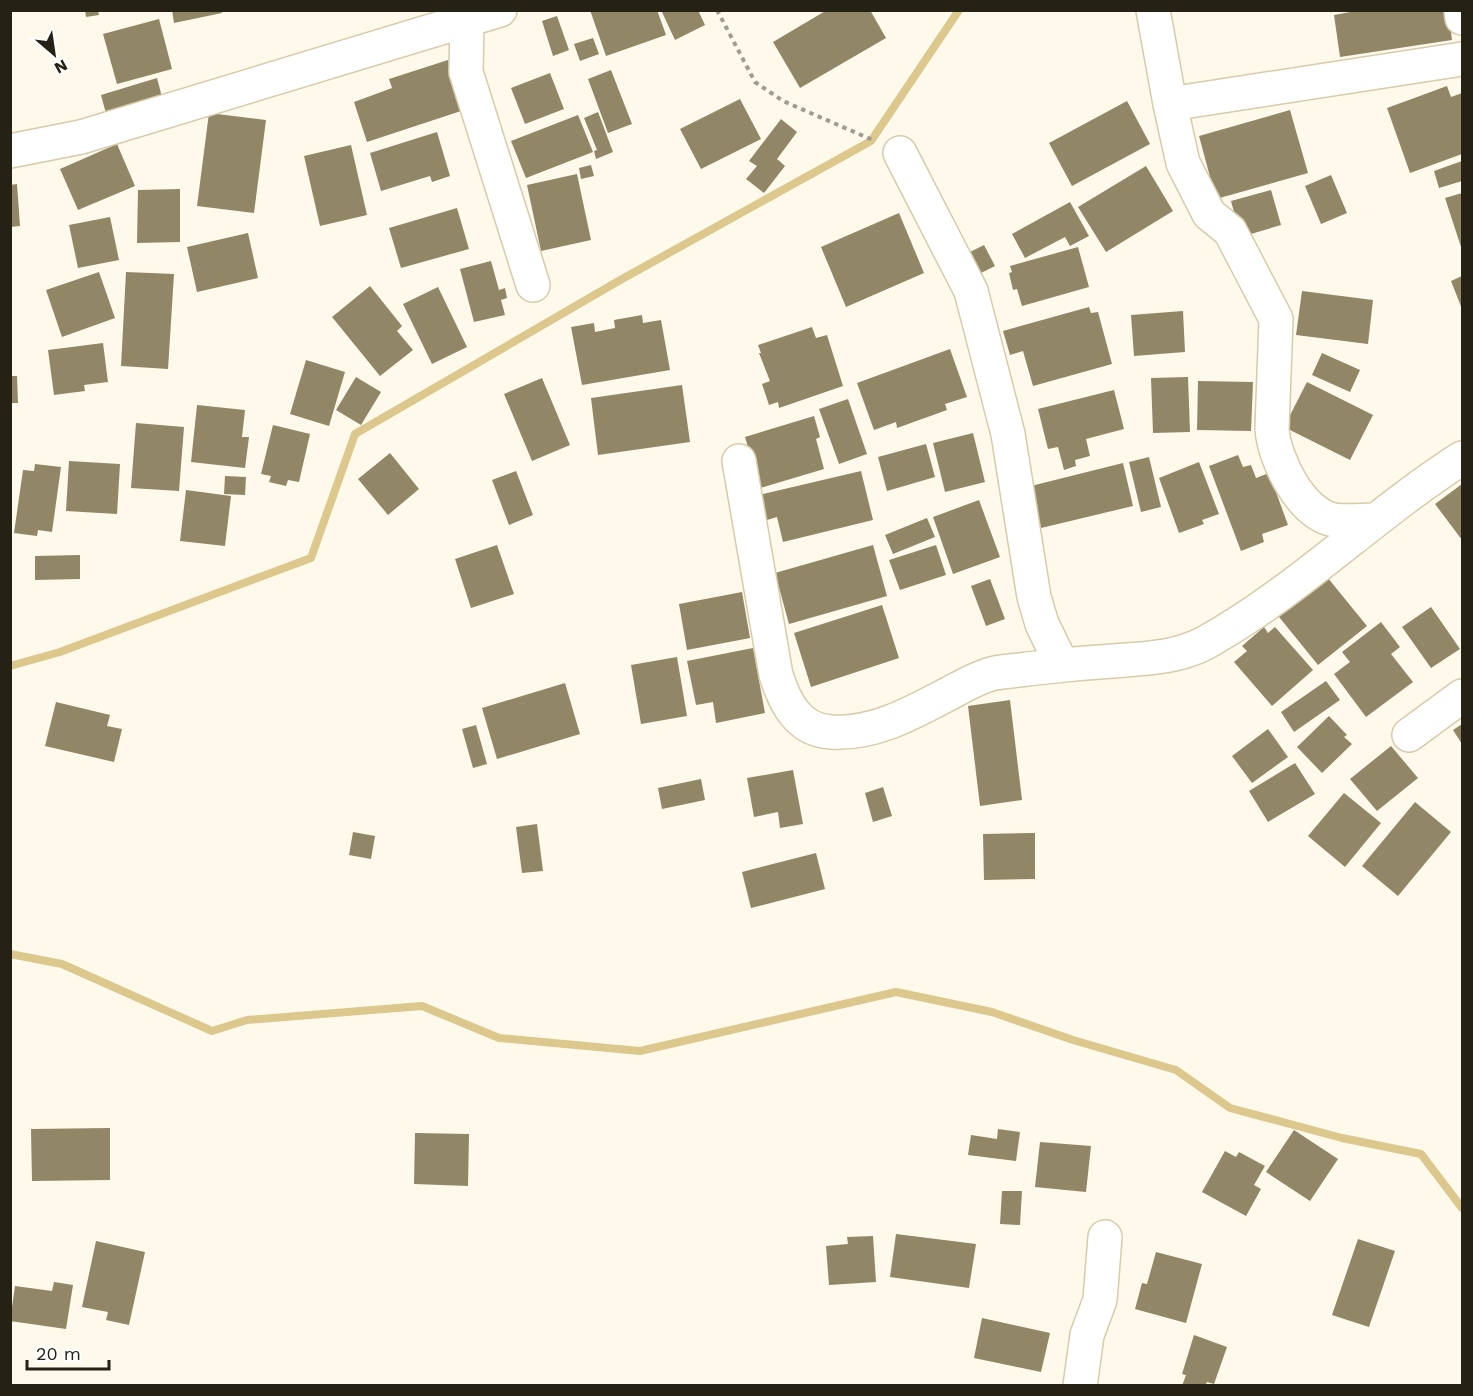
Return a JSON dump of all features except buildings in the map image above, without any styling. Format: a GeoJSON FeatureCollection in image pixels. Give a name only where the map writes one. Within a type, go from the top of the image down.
{"type":"FeatureCollection","features":[{"type":"Feature","properties":{"kind":"street"},"geometry":{"type":"LineString","coordinates":[[10,151],[81,137],[500,10]]}},
{"type":"Feature","properties":{"kind":"street"},"geometry":{"type":"LineString","coordinates":[[1153,10],[1183,164],[1209,214],[1230,231],[1276,319],[1272,429],[1273,442],[1279,459],[1302,497],[1323,516],[1335,520],[1376,520]]}},
{"type":"Feature","properties":{"kind":"street"},"geometry":{"type":"LineString","coordinates":[[1461,10],[1462,18]]}},
{"type":"Feature","properties":{"kind":"street"},"geometry":{"type":"LineString","coordinates":[[467,20],[466,72],[533,285]]}},
{"type":"Feature","properties":{"kind":"street"},"geometry":{"type":"LineString","coordinates":[[1170,104],[1462,59]]}},
{"type":"Feature","properties":{"kind":"street"},"geometry":{"type":"LineString","coordinates":[[892,149],[971,291],[1008,434],[1034,597],[1042,624],[1062,665]]}},
{"type":"Feature","properties":{"kind":"street"},"geometry":{"type":"LineString","coordinates":[[739,460],[776,675],[784,700],[797,718],[810,727],[830,732],[873,727],[911,713],[976,679],[993,673],[1162,657],[1182,653],[1204,643],[1246,617],[1317,567],[1427,481],[1462,458]]}},
{"type":"Feature","properties":{"kind":"street"},"geometry":{"type":"LineString","coordinates":[[1409,735],[1462,696]]}},
{"type":"Feature","properties":{"kind":"street"},"geometry":{"type":"LineString","coordinates":[[1080,1386],[1087,1335],[1100,1300],[1105,1237]]}},
{"type":"Feature","properties":{"kind":"path"},"geometry":{"type":"LineString","coordinates":[[717,10],[754,82],[783,101],[892,149]]}},
{"type":"Feature","properties":{"kind":"waterway"},"geometry":{"type":"LineString","coordinates":[[10,666],[60,652],[311,558],[355,434],[622,279],[871,141],[959,10]]}},
{"type":"Feature","properties":{"kind":"waterway"},"geometry":{"type":"LineString","coordinates":[[10,954],[62,964],[212,1031],[247,1020],[422,1006],[499,1038],[640,1051],[896,992],[992,1012],[1073,1040],[1176,1070],[1230,1108],[1342,1138],[1421,1154],[1462,1208]]}}]}
